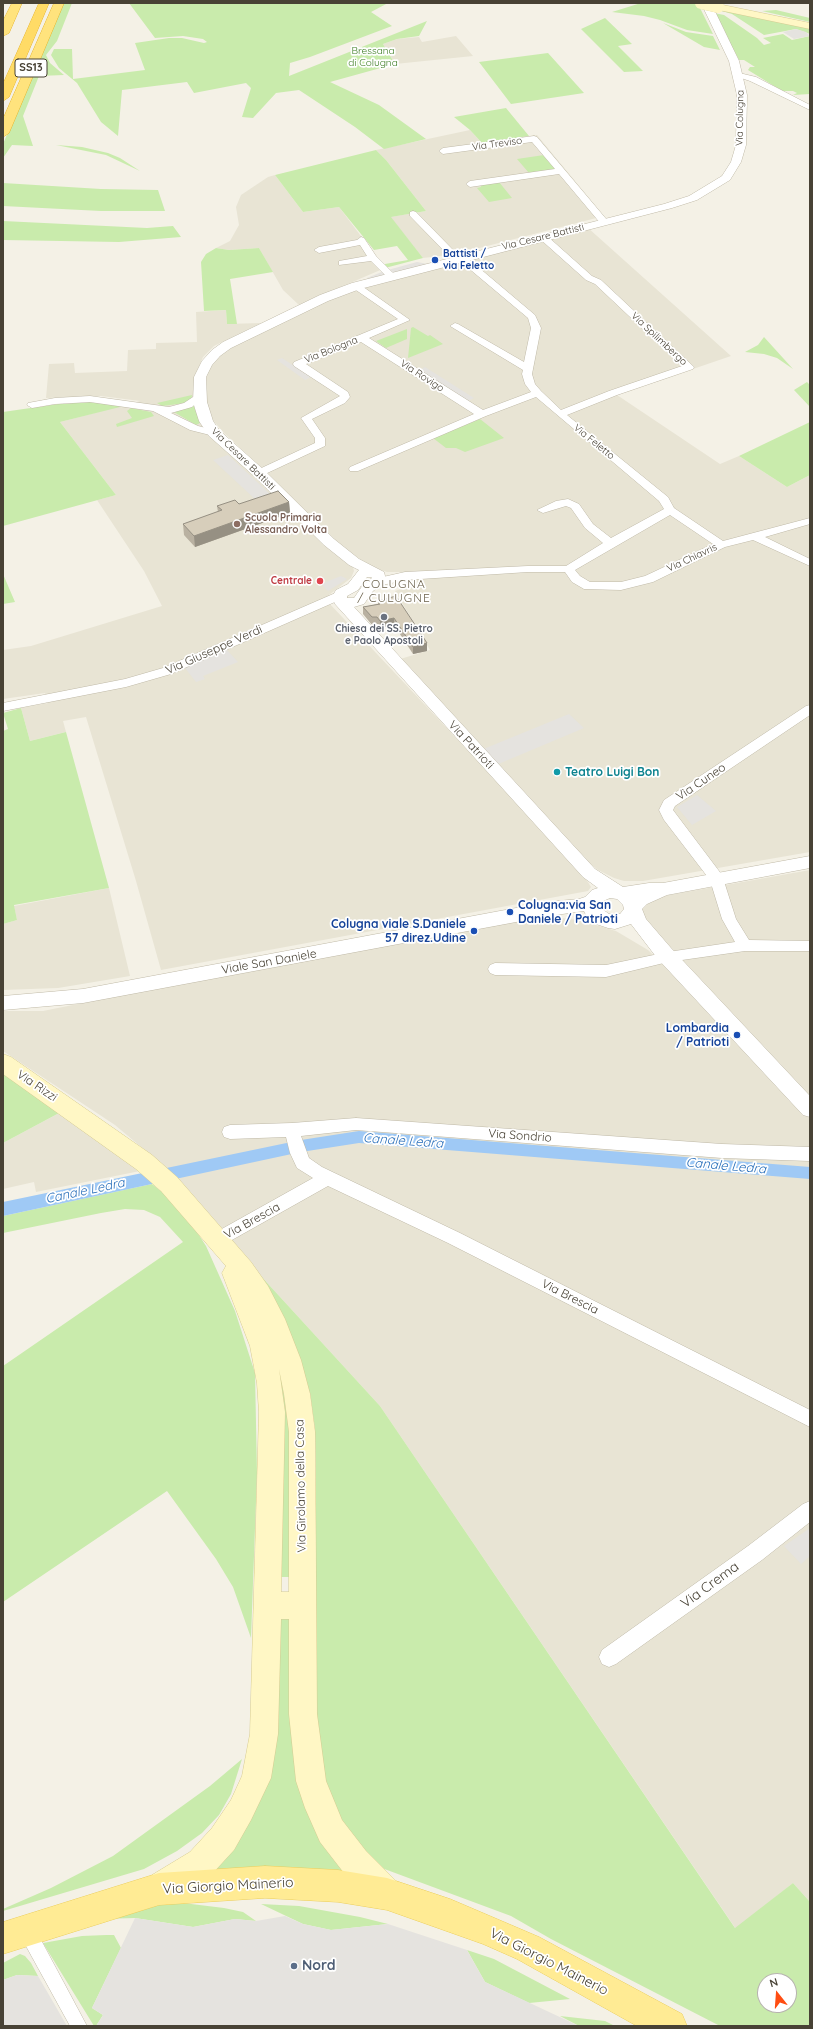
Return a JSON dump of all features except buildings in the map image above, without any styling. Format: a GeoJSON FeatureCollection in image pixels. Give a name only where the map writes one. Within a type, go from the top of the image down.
{"type":"FeatureCollection","features":[{"type":"Feature","properties":{"kind":"highway"},"geometry":{"type":"LineString","coordinates":[[3,33],[17,3]]}},
{"type":"Feature","properties":{"kind":"highway"},"geometry":{"type":"LineString","coordinates":[[3,97],[44,3]]}},
{"type":"Feature","properties":{"kind":"highway","name":"SS13"},"geometry":{"type":"LineString","coordinates":[[3,133],[59,3]]}},
{"type":"Feature","properties":{"kind":"main road"},"geometry":{"type":"LineString","coordinates":[[701,3],[810,26]]}},
{"type":"Feature","properties":{"kind":"main road","name":"Via Rizzi"},"geometry":{"type":"LineString","coordinates":[[3,1063],[136,1156]]}},
{"type":"Feature","properties":{"kind":"main road","name":"Via Girolamo della Casa"},"geometry":{"type":"LineString","coordinates":[[136,1156],[169,1184],[188,1204],[243,1269],[260,1294],[276,1327],[289,1360],[297,1394],[302,1432],[303,1714],[311,1781],[320,1808],[331,1831],[355,1862],[387,1894]]}},
{"type":"Feature","properties":{"kind":"main road","name":"Via Girolamo della Casa"},"geometry":{"type":"LineString","coordinates":[[159,1889],[201,1863],[223,1839],[241,1810],[256,1778],[264,1734],[272,1412],[269,1383],[262,1346],[252,1316],[231,1266],[217,1240]]}},
{"type":"Feature","properties":{"kind":"main road"},"geometry":{"type":"LineString","coordinates":[[268,1597],[302,1596]]}},
{"type":"Feature","properties":{"kind":"main road","name":"Via Giorgio Mainerio"},"geometry":{"type":"LineString","coordinates":[[15,1934],[159,1889],[208,1884],[272,1882],[338,1886],[387,1894],[450,1915],[490,1931],[528,1948],[636,2014],[670,2026]]}},
{"type":"Feature","properties":{"kind":"street","name":"Via Colugna"},"geometry":{"type":"LineString","coordinates":[[604,222],[693,198],[726,178],[736,162],[741,145],[742,96],[738,74],[726,42],[706,3]]}},
{"type":"Feature","properties":{"kind":"street"},"geometry":{"type":"LineString","coordinates":[[738,74],[753,79],[810,108]]}},
{"type":"Feature","properties":{"kind":"street","name":"Via Treviso"},"geometry":{"type":"LineString","coordinates":[[443,151],[534,139],[604,222]]}},
{"type":"Feature","properties":{"kind":"street"},"geometry":{"type":"LineString","coordinates":[[470,184],[561,171]]}},
{"type":"Feature","properties":{"kind":"street"},"geometry":{"type":"LineString","coordinates":[[413,214],[454,256],[460,258]]}},
{"type":"Feature","properties":{"kind":"street","name":"Via Cesare Battisti"},"geometry":{"type":"LineString","coordinates":[[371,576],[329,542],[258,473],[214,433],[201,409],[199,396],[200,377],[206,364],[216,353],[228,345],[324,298],[356,286],[604,222]]}},
{"type":"Feature","properties":{"kind":"street","name":"Via Spilimbergo"},"geometry":{"type":"LineString","coordinates":[[543,237],[588,278],[598,282],[689,367],[613,393],[560,414]]}},
{"type":"Feature","properties":{"kind":"street"},"geometry":{"type":"LineString","coordinates":[[319,250],[362,241],[374,258],[391,276]]}},
{"type":"Feature","properties":{"kind":"street"},"geometry":{"type":"LineString","coordinates":[[342,263],[374,258]]}},
{"type":"Feature","properties":{"kind":"street","name":"Via Feletto"},"geometry":{"type":"LineString","coordinates":[[460,258],[532,317],[536,328],[527,368],[530,384],[537,393],[560,414],[644,481],[664,499],[670,510],[721,545]]}},
{"type":"Feature","properties":{"kind":"street","name":"Via Bologna"},"geometry":{"type":"LineString","coordinates":[[258,473],[321,444],[320,438],[306,418],[341,401],[345,397],[344,394],[298,364],[405,320],[356,286]]}},
{"type":"Feature","properties":{"kind":"street"},"geometry":{"type":"LineString","coordinates":[[455,326],[527,368]]}},
{"type":"Feature","properties":{"kind":"street","name":"Via Rovigo"},"geometry":{"type":"LineString","coordinates":[[362,338],[482,414]]}},
{"type":"Feature","properties":{"kind":"street"},"geometry":{"type":"LineString","coordinates":[[354,469],[482,414],[537,393]]}},
{"type":"Feature","properties":{"kind":"street"},"geometry":{"type":"LineString","coordinates":[[157,410],[169,410],[188,406],[199,396]]}},
{"type":"Feature","properties":{"kind":"street"},"geometry":{"type":"LineString","coordinates":[[32,405],[55,401],[90,399],[132,404],[157,410],[194,428],[214,433]]}},
{"type":"Feature","properties":{"kind":"street"},"geometry":{"type":"LineString","coordinates":[[543,510],[560,503],[568,502],[575,506],[589,526],[610,543]]}},
{"type":"Feature","properties":{"kind":"street"},"geometry":{"type":"LineString","coordinates":[[343,603],[368,588],[371,576],[400,576],[528,569],[568,570],[610,543],[670,510]]}},
{"type":"Feature","properties":{"kind":"street","name":"Via Chiavris"},"geometry":{"type":"LineString","coordinates":[[568,570],[583,584],[614,587],[634,584],[649,579],[721,545],[810,521]]}},
{"type":"Feature","properties":{"kind":"street"},"geometry":{"type":"LineString","coordinates":[[754,536],[810,563]]}},
{"type":"Feature","properties":{"kind":"street","name":"Via Giuseppe Verdi"},"geometry":{"type":"LineString","coordinates":[[3,707],[126,683],[167,671],[343,603]]}},
{"type":"Feature","properties":{"kind":"street","name":"Via Patrioti"},"geometry":{"type":"LineString","coordinates":[[343,603],[589,873],[626,901]]}},
{"type":"Feature","properties":{"kind":"street","name":"Via Cuneo"},"geometry":{"type":"LineString","coordinates":[[717,879],[669,817],[666,810],[669,803],[810,709]]}},
{"type":"Feature","properties":{"kind":"street"},"geometry":{"type":"LineString","coordinates":[[626,901],[641,899],[663,889],[810,862]]}},
{"type":"Feature","properties":{"kind":"street","name":"Via Patrioti"},"geometry":{"type":"LineString","coordinates":[[589,873],[596,904]]}},
{"type":"Feature","properties":{"kind":"street"},"geometry":{"type":"LineString","coordinates":[[717,879],[729,919],[744,946]]}},
{"type":"Feature","properties":{"kind":"street"},"geometry":{"type":"LineString","coordinates":[[666,955],[629,929],[615,922],[602,919],[596,904],[610,891],[626,901],[639,923],[666,955],[810,1109]]}},
{"type":"Feature","properties":{"kind":"street"},"geometry":{"type":"LineString","coordinates":[[615,922],[626,919],[626,901]]}},
{"type":"Feature","properties":{"kind":"street","name":"Viale San Daniele"},"geometry":{"type":"LineString","coordinates":[[3,1004],[83,996],[534,913],[596,904]]}},
{"type":"Feature","properties":{"kind":"street"},"geometry":{"type":"LineString","coordinates":[[495,969],[606,971],[633,966],[666,955],[744,946],[781,944],[810,946]]}},
{"type":"Feature","properties":{"kind":"street","name":"Via Sondrio"},"geometry":{"type":"LineString","coordinates":[[230,1132],[293,1133],[356,1124],[722,1151],[810,1154]]}},
{"type":"Feature","properties":{"kind":"street","name":"Via Brescia"},"geometry":{"type":"LineString","coordinates":[[293,1133],[298,1153],[309,1168],[454,1238],[810,1419]]}},
{"type":"Feature","properties":{"kind":"street","name":"Via Brescia"},"geometry":{"type":"LineString","coordinates":[[217,1240],[328,1178]]}},
{"type":"Feature","properties":{"kind":"street","name":"Via Crema"},"geometry":{"type":"LineString","coordinates":[[609,1658],[755,1553],[810,1510]]}},
{"type":"Feature","properties":{"kind":"street"},"geometry":{"type":"LineString","coordinates":[[15,1934],[79,2026]]}},
{"type":"Feature","properties":{"kind":"shaded area"},"geometry":{"type":"Polygon","coordinates":[[[796,29],[806,32],[810,36],[794,39],[783,32],[796,29]]]}},
{"type":"Feature","properties":{"kind":"shaded area"},"geometry":{"type":"Polygon","coordinates":[[[456,36],[473,56],[395,64],[383,44],[397,39],[419,37],[422,42],[456,36]]]}},
{"type":"Feature","properties":{"kind":"shaded area"},"geometry":{"type":"Polygon","coordinates":[[[470,130],[482,143],[537,135],[604,216],[456,254],[423,258],[390,217],[426,211],[386,160],[376,150],[470,130]]]}},
{"type":"Feature","properties":{"kind":"shaded area"},"geometry":{"type":"Polygon","coordinates":[[[275,175],[303,212],[339,207],[385,268],[299,305],[283,290],[259,248],[229,250],[216,248],[230,241],[239,225],[236,207],[241,195],[268,177],[275,175]]]}},
{"type":"Feature","properties":{"kind":"shaded area"},"geometry":{"type":"Polygon","coordinates":[[[587,227],[731,356],[617,395],[720,464],[739,456],[787,487],[810,475],[810,852],[643,881],[624,881],[598,870],[589,863],[397,660],[430,650],[395,591],[401,589],[398,585],[405,582],[403,572],[387,572],[375,568],[334,543],[266,472],[223,432],[212,419],[205,399],[207,374],[209,367],[230,345],[354,288],[587,227]]]}},
{"type":"Feature","properties":{"kind":"shaded area"},"geometry":{"type":"Polygon","coordinates":[[[417,262],[428,264],[367,278],[384,271],[417,262]]]}},
{"type":"Feature","properties":{"kind":"shaded area"},"geometry":{"type":"Polygon","coordinates":[[[226,310],[227,324],[261,323],[214,346],[203,357],[200,364],[193,400],[195,415],[200,423],[352,564],[354,571],[351,578],[329,595],[328,602],[508,793],[586,879],[591,887],[588,891],[161,970],[136,881],[86,717],[63,721],[66,732],[30,741],[21,708],[48,703],[45,693],[3,699],[3,650],[31,646],[162,606],[144,571],[97,500],[116,495],[60,422],[140,401],[101,396],[46,398],[49,364],[74,363],[75,373],[127,371],[128,350],[156,349],[156,343],[197,342],[196,312],[226,310]]]}},
{"type":"Feature","properties":{"kind":"shaded area"},"geometry":{"type":"Polygon","coordinates":[[[282,358],[311,377],[305,380],[277,360],[282,358]]]}},
{"type":"Feature","properties":{"kind":"shaded area"},"geometry":{"type":"Polygon","coordinates":[[[425,367],[474,398],[468,401],[420,370],[425,367]]]}},
{"type":"Feature","properties":{"kind":"shaded area"},"geometry":{"type":"Polygon","coordinates":[[[228,455],[270,494],[256,500],[213,460],[228,455]]]}},
{"type":"Feature","properties":{"kind":"shaded area"},"geometry":{"type":"Polygon","coordinates":[[[341,576],[347,579],[328,591],[321,584],[341,576]]]}},
{"type":"Feature","properties":{"kind":"shaded area"},"geometry":{"type":"Polygon","coordinates":[[[226,649],[238,662],[203,676],[205,679],[196,682],[185,668],[226,649]]]}},
{"type":"Feature","properties":{"kind":"shaded area"},"geometry":{"type":"Polygon","coordinates":[[[569,714],[584,728],[496,765],[481,750],[569,714]]]}},
{"type":"Feature","properties":{"kind":"shaded area"},"geometry":{"type":"Polygon","coordinates":[[[697,795],[716,811],[692,825],[677,807],[697,795]]]}},
{"type":"Feature","properties":{"kind":"shaded area"},"geometry":{"type":"Polygon","coordinates":[[[810,870],[810,1097],[657,933],[642,915],[642,907],[658,897],[810,870]]]}},
{"type":"Feature","properties":{"kind":"shaded area"},"geometry":{"type":"Polygon","coordinates":[[[109,888],[130,976],[58,988],[3,990],[3,924],[17,920],[14,906],[109,888]]]}},
{"type":"Feature","properties":{"kind":"shaded area"},"geometry":{"type":"Polygon","coordinates":[[[561,918],[579,920],[616,931],[648,950],[692,992],[810,1118],[810,1902],[793,1883],[736,1929],[380,1406],[248,1262],[166,1168],[115,1125],[3,1051],[3,1011],[43,1011],[147,990],[520,921],[561,918]]]}},
{"type":"Feature","properties":{"kind":"shaded area"},"geometry":{"type":"Polygon","coordinates":[[[63,1111],[140,1171],[36,1192],[34,1182],[3,1189],[3,1143],[63,1111]]]}},
{"type":"Feature","properties":{"kind":"shaded area"},"geometry":{"type":"Polygon","coordinates":[[[810,1528],[810,1556],[801,1564],[784,1546],[810,1528]]]}},
{"type":"Feature","properties":{"kind":"shaded area","name":"Nord"},"geometry":{"type":"Polygon","coordinates":[[[285,1916],[303,1924],[331,1930],[388,1924],[467,1950],[485,1982],[579,2026],[96,2026],[103,2015],[92,2008],[135,1918],[193,1927],[235,1919],[256,1921],[285,1916]]]}},
{"type":"Feature","properties":{"kind":"shaded area"},"geometry":{"type":"Polygon","coordinates":[[[17,1975],[38,1976],[67,2026],[3,2026],[3,1980],[17,1975]]]}},
{"type":"Feature","properties":{"kind":"green space"},"geometry":{"type":"Polygon","coordinates":[[[63,3],[72,3],[57,41],[46,55],[50,63],[64,75],[39,76],[23,116],[33,146],[12,145],[3,158],[3,144],[63,3]]]}},
{"type":"Feature","properties":{"kind":"green space","name":"Bressana di Colugna"},"geometry":{"type":"Polygon","coordinates":[[[129,3],[388,3],[371,12],[392,26],[290,63],[289,76],[427,21],[419,36],[397,39],[383,44],[395,64],[330,82],[379,105],[426,139],[384,149],[355,127],[299,90],[276,93],[253,118],[242,117],[251,88],[246,83],[194,93],[187,82],[122,90],[118,136],[101,122],[77,83],[59,68],[51,55],[54,49],[72,49],[73,79],[145,70],[135,43],[169,38],[182,38],[204,43],[207,42],[203,39],[183,36],[155,38],[129,3]]]}},
{"type":"Feature","properties":{"kind":"green space"},"geometry":{"type":"Polygon","coordinates":[[[641,3],[698,4],[713,34],[687,30],[644,16],[612,12],[641,3]]]}},
{"type":"Feature","properties":{"kind":"green space"},"geometry":{"type":"Polygon","coordinates":[[[713,6],[810,27],[810,34],[796,29],[764,35],[732,14],[715,9],[713,6]]]}},
{"type":"Feature","properties":{"kind":"green space"},"geometry":{"type":"Polygon","coordinates":[[[776,10],[810,18],[810,22],[762,11],[776,10]]]}},
{"type":"Feature","properties":{"kind":"green space"},"geometry":{"type":"Polygon","coordinates":[[[714,13],[724,15],[757,38],[764,45],[771,43],[763,38],[783,34],[792,40],[810,36],[810,94],[793,95],[797,93],[793,91],[782,91],[748,70],[750,67],[755,67],[744,60],[739,60],[714,13]]]}},
{"type":"Feature","properties":{"kind":"green space"},"geometry":{"type":"Polygon","coordinates":[[[605,18],[632,44],[618,46],[643,71],[624,72],[581,29],[605,18]]]}},
{"type":"Feature","properties":{"kind":"green space"},"geometry":{"type":"Polygon","coordinates":[[[663,23],[686,32],[713,36],[720,50],[704,47],[663,23]]]}},
{"type":"Feature","properties":{"kind":"green space"},"geometry":{"type":"Polygon","coordinates":[[[548,53],[584,93],[511,104],[479,62],[548,53]]]}},
{"type":"Feature","properties":{"kind":"green space"},"geometry":{"type":"Polygon","coordinates":[[[506,108],[529,136],[482,143],[470,130],[454,117],[506,108]]]}},
{"type":"Feature","properties":{"kind":"green space"},"geometry":{"type":"Polygon","coordinates":[[[56,145],[82,147],[108,153],[120,158],[140,171],[106,155],[56,145]]]}},
{"type":"Feature","properties":{"kind":"green space"},"geometry":{"type":"Polygon","coordinates":[[[376,150],[386,160],[426,211],[391,217],[423,258],[385,268],[385,264],[408,260],[397,246],[374,250],[339,207],[303,212],[275,175],[376,150]]]}},
{"type":"Feature","properties":{"kind":"green space"},"geometry":{"type":"Polygon","coordinates":[[[544,155],[556,169],[529,173],[517,159],[544,155]]]}},
{"type":"Feature","properties":{"kind":"green space"},"geometry":{"type":"Polygon","coordinates":[[[499,182],[512,198],[489,202],[477,188],[481,187],[480,185],[499,182]]]}},
{"type":"Feature","properties":{"kind":"green space"},"geometry":{"type":"Polygon","coordinates":[[[3,183],[101,189],[158,190],[165,211],[101,211],[3,206],[3,183]]]}},
{"type":"Feature","properties":{"kind":"green space"},"geometry":{"type":"Polygon","coordinates":[[[3,221],[147,228],[173,226],[181,237],[119,242],[3,240],[3,221]]]}},
{"type":"Feature","properties":{"kind":"green space"},"geometry":{"type":"Polygon","coordinates":[[[216,248],[229,250],[259,248],[273,272],[230,279],[237,324],[227,324],[226,310],[204,311],[201,262],[206,254],[216,248]]]}},
{"type":"Feature","properties":{"kind":"green space"},"geometry":{"type":"Polygon","coordinates":[[[413,327],[428,336],[430,335],[443,344],[408,358],[411,328],[413,327]]]}},
{"type":"Feature","properties":{"kind":"green space"},"geometry":{"type":"Polygon","coordinates":[[[407,329],[407,339],[386,348],[376,341],[407,329]]]}},
{"type":"Feature","properties":{"kind":"green space"},"geometry":{"type":"Polygon","coordinates":[[[764,337],[793,369],[777,358],[764,354],[745,352],[758,345],[764,337]]]}},
{"type":"Feature","properties":{"kind":"green space"},"geometry":{"type":"Polygon","coordinates":[[[807,382],[810,385],[810,407],[794,390],[807,382]]]}},
{"type":"Feature","properties":{"kind":"green space"},"geometry":{"type":"Polygon","coordinates":[[[192,395],[191,401],[186,403],[162,406],[157,403],[192,395]]]}},
{"type":"Feature","properties":{"kind":"green space"},"geometry":{"type":"Polygon","coordinates":[[[89,402],[128,405],[60,422],[116,495],[3,526],[3,412],[58,404],[89,402]]]}},
{"type":"Feature","properties":{"kind":"green space"},"geometry":{"type":"Polygon","coordinates":[[[194,406],[200,423],[196,425],[174,412],[194,406]]]}},
{"type":"Feature","properties":{"kind":"green space"},"geometry":{"type":"Polygon","coordinates":[[[131,408],[151,412],[154,416],[117,427],[116,424],[132,418],[127,411],[131,408]]]}},
{"type":"Feature","properties":{"kind":"green space"},"geometry":{"type":"Polygon","coordinates":[[[480,419],[504,438],[465,452],[456,448],[446,448],[433,438],[480,419]]]}},
{"type":"Feature","properties":{"kind":"green space"},"geometry":{"type":"Polygon","coordinates":[[[810,422],[810,475],[787,487],[739,456],[810,422]]]}},
{"type":"Feature","properties":{"kind":"green space"},"geometry":{"type":"Polygon","coordinates":[[[3,574],[15,602],[3,604],[3,574]]]}},
{"type":"Feature","properties":{"kind":"green space"},"geometry":{"type":"Polygon","coordinates":[[[21,708],[30,741],[66,732],[109,888],[14,905],[17,920],[3,924],[3,731],[8,729],[3,713],[21,708]]]}},
{"type":"Feature","properties":{"kind":"green space"},"geometry":{"type":"Polygon","coordinates":[[[3,1072],[61,1112],[3,1143],[3,1072]]]}},
{"type":"Feature","properties":{"kind":"green space"},"geometry":{"type":"Polygon","coordinates":[[[152,1184],[166,1195],[188,1218],[206,1246],[235,1311],[255,1373],[257,1473],[251,1638],[233,1587],[216,1559],[167,1491],[3,1602],[3,1366],[183,1242],[160,1217],[144,1210],[125,1209],[3,1233],[3,1216],[152,1184]]]}},
{"type":"Feature","properties":{"kind":"green space"},"geometry":{"type":"Polygon","coordinates":[[[248,1262],[380,1406],[735,1928],[793,1883],[810,1902],[810,2026],[720,2026],[551,1939],[511,1916],[379,1867],[357,1846],[332,1804],[320,1761],[316,1707],[315,1429],[310,1393],[248,1262]]]}},
{"type":"Feature","properties":{"kind":"green space"},"geometry":{"type":"Polygon","coordinates":[[[276,1355],[290,1401],[292,1577],[279,1577],[276,1355]]]}},
{"type":"Feature","properties":{"kind":"green space"},"geometry":{"type":"Polygon","coordinates":[[[294,1615],[294,1738],[347,1875],[207,1871],[233,1847],[276,1616],[294,1615]]]}},
{"type":"Feature","properties":{"kind":"green space"},"geometry":{"type":"Polygon","coordinates":[[[242,1759],[231,1794],[219,1815],[202,1833],[177,1851],[144,1869],[3,1911],[3,1909],[51,1888],[113,1856],[210,1786],[242,1759]]]}},
{"type":"Feature","properties":{"kind":"green space"},"geometry":{"type":"Polygon","coordinates":[[[183,1903],[243,1912],[256,1921],[235,1919],[193,1927],[135,1918],[100,1919],[159,1905],[183,1903]]]}},
{"type":"Feature","properties":{"kind":"green space"},"geometry":{"type":"Polygon","coordinates":[[[261,1904],[299,1906],[360,1917],[388,1924],[331,1930],[303,1924],[261,1904]]]}},
{"type":"Feature","properties":{"kind":"green space"},"geometry":{"type":"Polygon","coordinates":[[[114,1935],[121,1948],[92,2008],[103,2015],[96,2026],[94,2026],[43,1943],[82,1936],[114,1935]]]}},
{"type":"Feature","properties":{"kind":"green space"},"geometry":{"type":"Polygon","coordinates":[[[467,1950],[494,1959],[570,1999],[529,2003],[485,1982],[467,1950]]]}},
{"type":"Feature","properties":{"kind":"green space"},"geometry":{"type":"Polygon","coordinates":[[[20,1954],[25,1956],[31,1963],[38,1976],[17,1975],[3,1980],[3,1963],[20,1954]]]}},
{"type":"Feature","properties":{"kind":"green space"},"geometry":{"type":"Polygon","coordinates":[[[560,2016],[605,2021],[615,2026],[579,2026],[560,2016]]]}},
{"type":"Feature","properties":{"kind":"waterway","name":"Canale Ledra"},"geometry":{"type":"LineString","coordinates":[[3,1209],[301,1146],[359,1137],[810,1173]]}},
{"type":"Feature","properties":{"kind":"place","name":"Battisti / via Feletto"},"geometry":{"type":"Point","coordinates":[435,260]}},
{"type":"Feature","properties":{"kind":"place","name":"Scuola Primaria Alessandro Volta"},"geometry":{"type":"Point","coordinates":[237,524]}},
{"type":"Feature","properties":{"kind":"place","name":"Centrale"},"geometry":{"type":"Point","coordinates":[320,581]}},
{"type":"Feature","properties":{"kind":"place","name":"Chiesa dei SS. Pietro e Paolo Apostoli"},"geometry":{"type":"Point","coordinates":[384,617]}},
{"type":"Feature","properties":{"kind":"place","name":"Teatro Luigi Bon"},"geometry":{"type":"Point","coordinates":[557,772]}},
{"type":"Feature","properties":{"kind":"place","name":"Colugna:via San Daniele / Patrioti"},"geometry":{"type":"Point","coordinates":[510,912]}},
{"type":"Feature","properties":{"kind":"place","name":"Colugna viale S.Daniele 57 direz.Udine"},"geometry":{"type":"Point","coordinates":[474,931]}},
{"type":"Feature","properties":{"kind":"place","name":"Lombardia / Patrioti"},"geometry":{"type":"Point","coordinates":[737,1035]}},
{"type":"Feature","properties":{"kind":"place","name":"Nord"},"geometry":{"type":"Point","coordinates":[294,1966]}},
{"type":"Feature","properties":{"kind":"district","name":"COLUGNA / CULUGNE"},"geometry":{"type":"Point","coordinates":[394,591]}}]}
